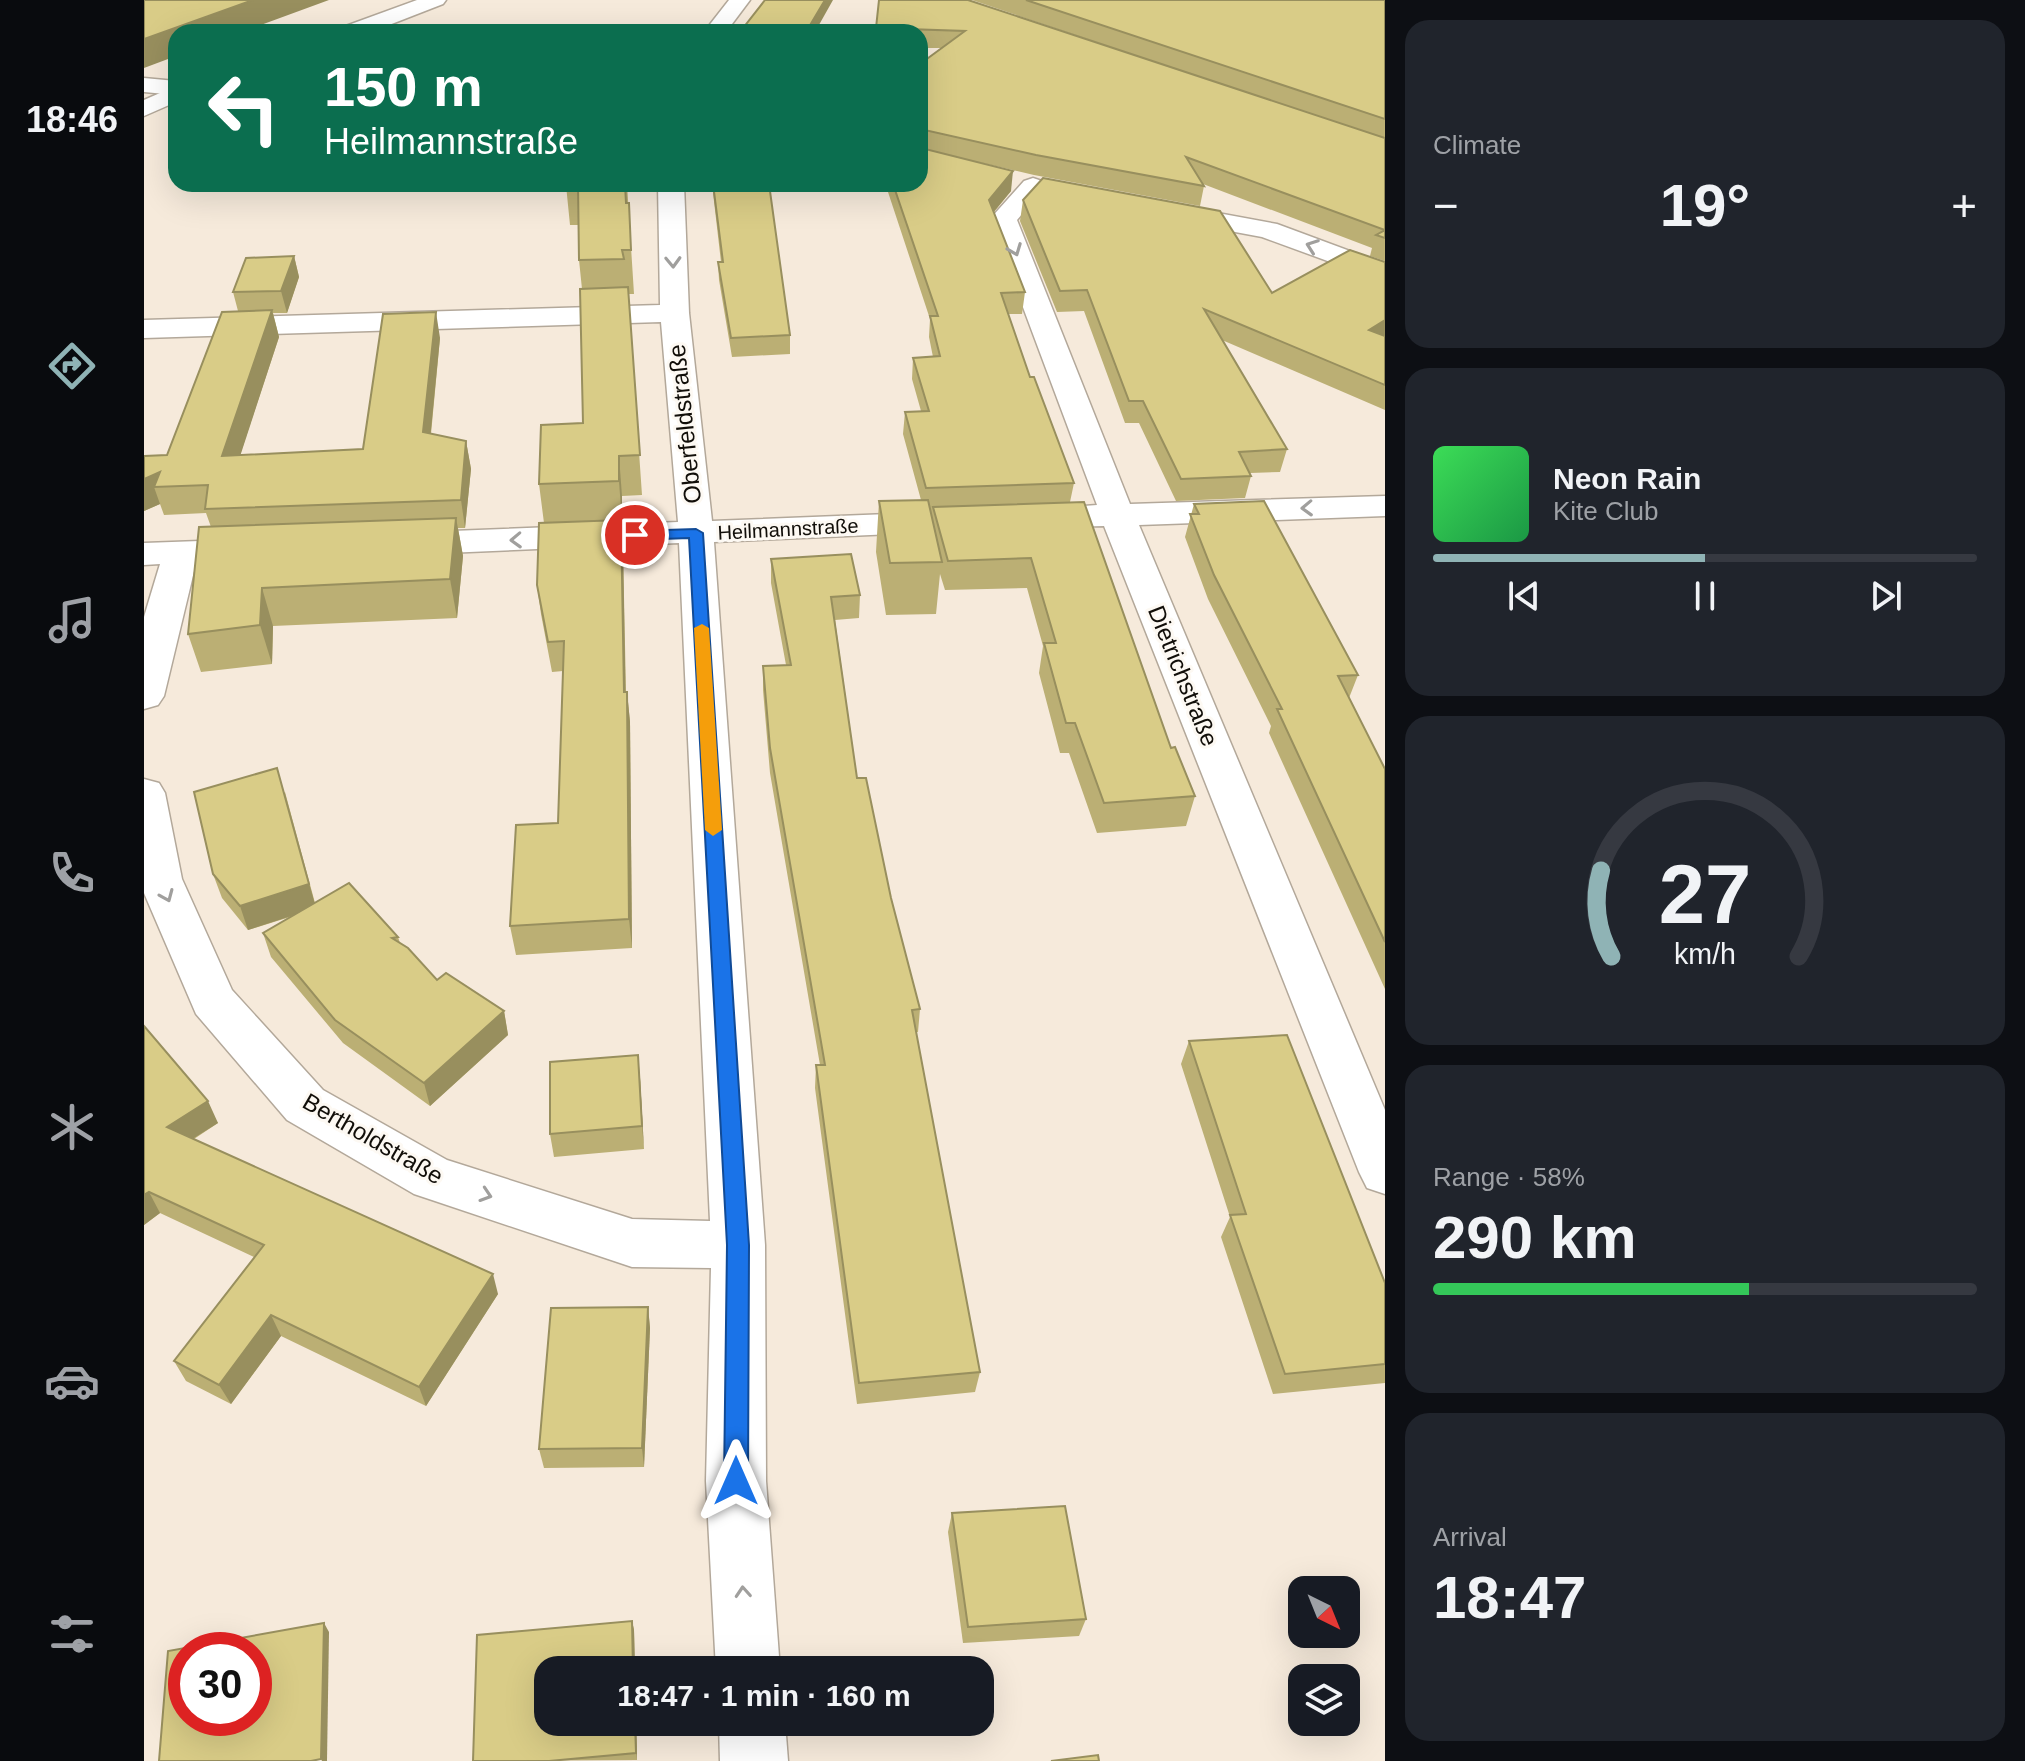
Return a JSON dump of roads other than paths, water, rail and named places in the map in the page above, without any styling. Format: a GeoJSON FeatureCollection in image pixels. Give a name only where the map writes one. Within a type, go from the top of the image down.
{"type":"FeatureCollection","features":[{"type":"Feature","properties":{"kind":"street"},"geometry":{"type":"LineString","coordinates":[[351,24],[399,0]]}},
{"type":"Feature","properties":{"kind":"street"},"geometry":{"type":"LineString","coordinates":[[357,24],[436,0]]}},
{"type":"Feature","properties":{"kind":"street"},"geometry":{"type":"LineString","coordinates":[[721,24],[740,0]]}},
{"type":"Feature","properties":{"kind":"street"},"geometry":{"type":"LineString","coordinates":[[144,85],[168,90]]}},
{"type":"Feature","properties":{"kind":"street"},"geometry":{"type":"LineString","coordinates":[[144,109],[168,96]]}},
{"type":"Feature","properties":{"kind":"street","name":"Dietrichstraße"},"geometry":{"type":"LineString","coordinates":[[1064,192],[1019,182],[1003,219],[1117,514],[1385,1172]]}},
{"type":"Feature","properties":{"kind":"street","name":"Oberfeldstraße"},"geometry":{"type":"LineString","coordinates":[[671,192],[675,313],[696,533],[738,1245],[736,1481],[747,1656]]}},
{"type":"Feature","properties":{"kind":"street"},"geometry":{"type":"LineString","coordinates":[[1143,206],[1268,230],[1385,274]]}},
{"type":"Feature","properties":{"kind":"street"},"geometry":{"type":"LineString","coordinates":[[144,329],[675,313]]}},
{"type":"Feature","properties":{"kind":"street","name":"Heilmannstraße"},"geometry":{"type":"LineString","coordinates":[[369,545],[1385,506]]}},
{"type":"Feature","properties":{"kind":"street"},"geometry":{"type":"LineString","coordinates":[[144,554],[291,548]]}},
{"type":"Feature","properties":{"kind":"street"},"geometry":{"type":"LineString","coordinates":[[144,696],[181,552]]}},
{"type":"Feature","properties":{"kind":"street","name":"Bertholdstraße"},"geometry":{"type":"LineString","coordinates":[[144,793],[160,879],[213,1001],[305,1105],[432,1178],[632,1243],[738,1245]]}},
{"type":"Feature","properties":{"kind":"street"},"geometry":{"type":"LineString","coordinates":[[753,1736],[754,1761]]}}]}
